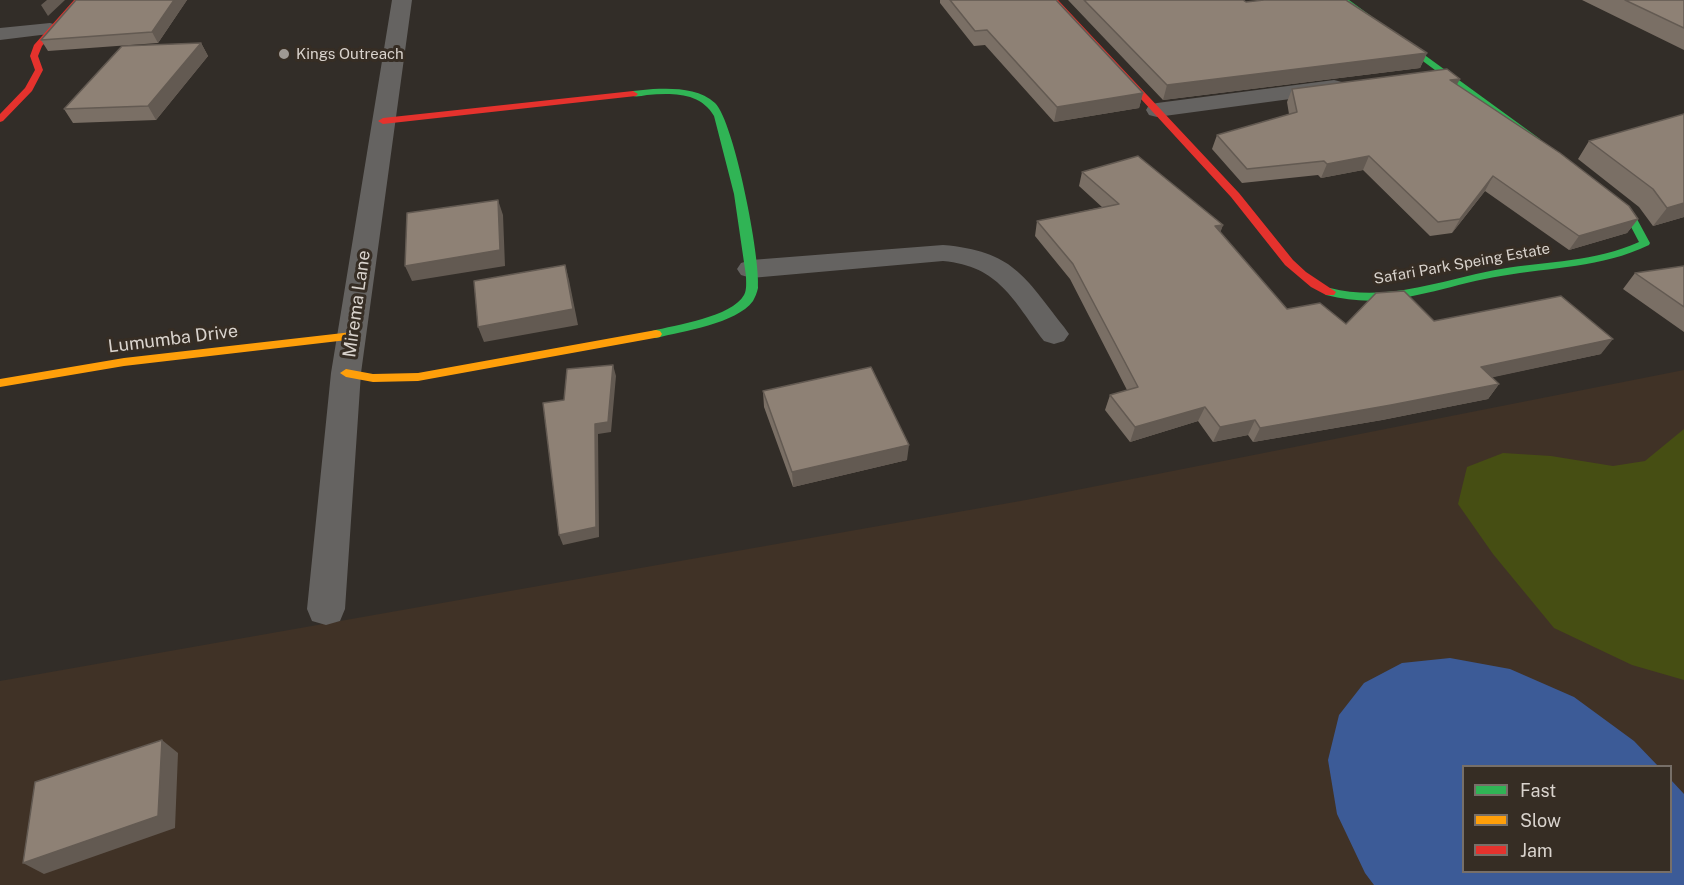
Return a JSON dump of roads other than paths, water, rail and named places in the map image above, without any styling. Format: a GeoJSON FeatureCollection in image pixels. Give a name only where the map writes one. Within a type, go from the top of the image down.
{"type":"FeatureCollection","features":[{"type":"Feature","properties":{"kind":"street"},"geometry":{"type":"LineString","coordinates":[[0,119],[29,89],[39,70],[34,56],[38,45],[78,0]]}},
{"type":"Feature","properties":{"kind":"street","name":"Mirema Lane"},"geometry":{"type":"LineString","coordinates":[[326,609],[346,373],[402,0]]}},
{"type":"Feature","properties":{"kind":"street","name":"Safari Park Speing Estate"},"geometry":{"type":"LineString","coordinates":[[1054,0],[1250,212],[1277,248],[1297,269],[1320,289],[1337,295],[1376,298],[1497,273],[1614,257],[1634,251],[1645,243],[1642,232],[1629,214],[1593,185]]}},
{"type":"Feature","properties":{"kind":"street"},"geometry":{"type":"LineString","coordinates":[[1344,0],[1549,150]]}},
{"type":"Feature","properties":{"kind":"street"},"geometry":{"type":"LineString","coordinates":[[0,34],[50,29]]}},
{"type":"Feature","properties":{"kind":"street"},"geometry":{"type":"LineString","coordinates":[[1412,78],[1446,73]]}},
{"type":"Feature","properties":{"kind":"street"},"geometry":{"type":"LineString","coordinates":[[1157,110],[1354,85]]}},
{"type":"Feature","properties":{"kind":"street"},"geometry":{"type":"LineString","coordinates":[[346,373],[393,379],[459,372],[654,334],[715,319],[747,301],[752,290],[748,245],[729,147],[714,106],[697,95],[662,91],[383,121]]}},
{"type":"Feature","properties":{"kind":"street"},"geometry":{"type":"LineString","coordinates":[[751,269],[943,253],[971,256],[992,265],[1011,279],[1054,334]]}},
{"type":"Feature","properties":{"kind":"street","name":"Lumumba Drive"},"geometry":{"type":"LineString","coordinates":[[0,383],[124,362],[352,336]]}},
{"type":"Feature","properties":{"kind":"water"},"geometry":{"type":"Polygon","coordinates":[[[1450,658],[1510,669],[1574,697],[1634,741],[1657,765],[1462,765],[1462,873],[1672,873],[1672,781],[1684,794],[1684,885],[1374,885],[1365,873],[1337,814],[1328,760],[1339,715],[1364,683],[1402,663],[1450,658]]]}},
{"type":"Feature","properties":{"kind":"place","name":"Kings Outreach"},"geometry":{"type":"Point","coordinates":[284,54]}}]}
